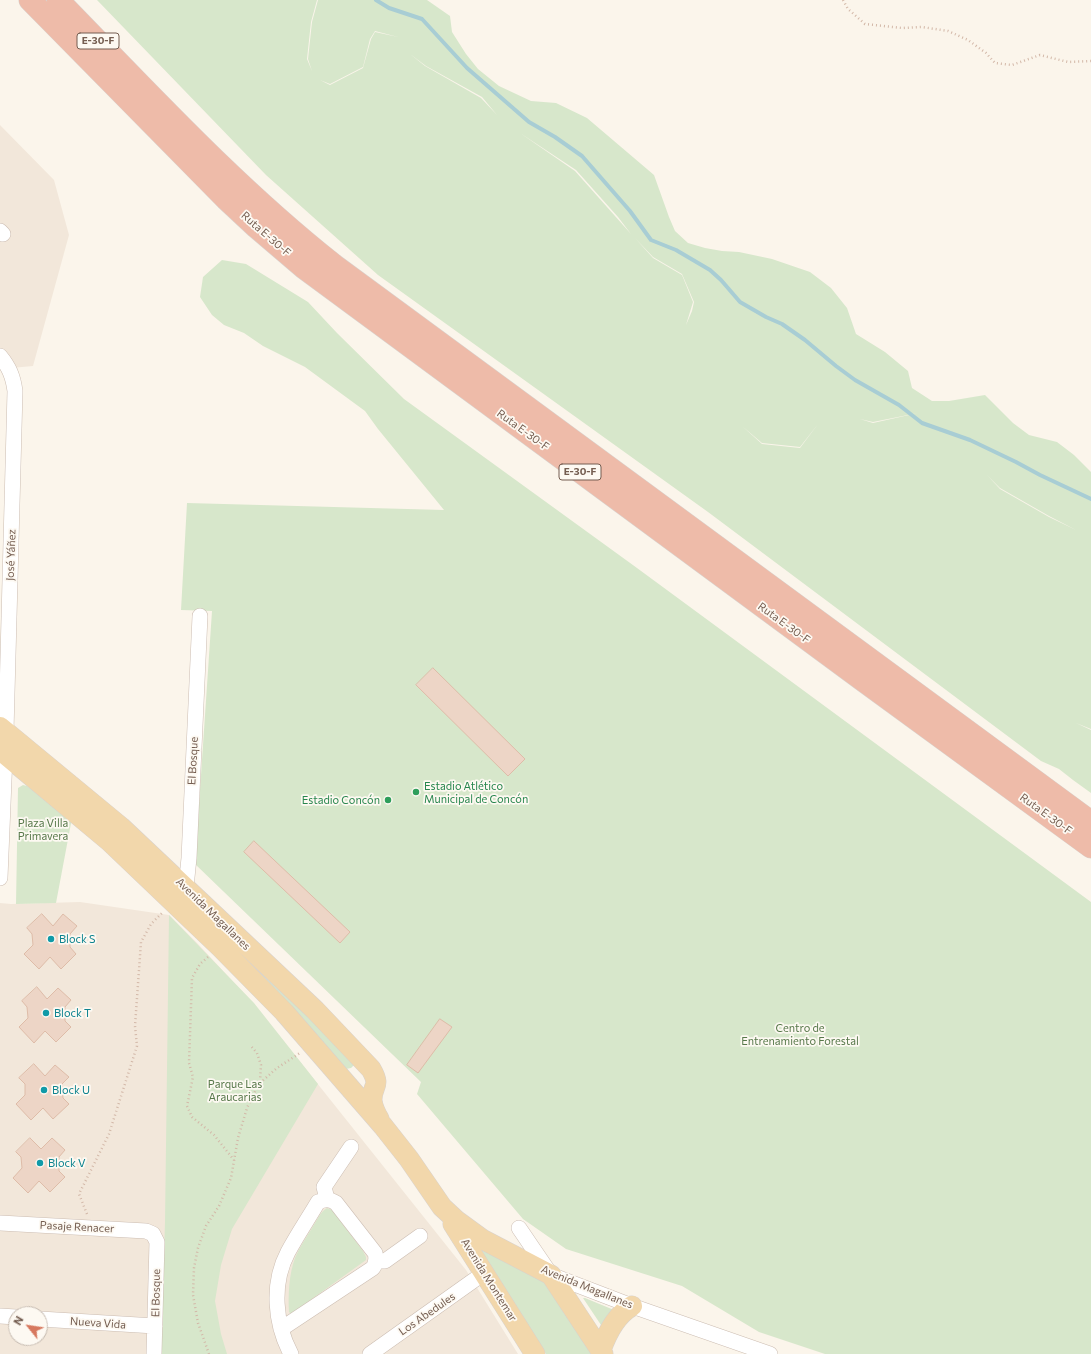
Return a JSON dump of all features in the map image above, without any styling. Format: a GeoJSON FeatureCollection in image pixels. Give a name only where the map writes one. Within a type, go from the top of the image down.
{"type":"FeatureCollection","features":[{"type":"Feature","properties":{"kind":"highway","name":"Ruta E-30-F"},"geometry":{"type":"LineString","coordinates":[[30,0],[226,199],[304,268],[829,656],[1091,847]]}},
{"type":"Feature","properties":{"kind":"highway","name":"Ruta E-30-F"},"geometry":{"type":"LineString","coordinates":[[58,0],[232,176],[281,222],[334,265],[1091,822]]}},
{"type":"Feature","properties":{"kind":"main road","name":"Avenida Magallanes"},"geometry":{"type":"LineString","coordinates":[[3,729],[121,827],[180,895],[220,947],[284,1012],[383,1126],[409,1159],[442,1207],[456,1220],[482,1239],[551,1275]]}},
{"type":"Feature","properties":{"kind":"main road","name":"Avenida Magallanes"},"geometry":{"type":"LineString","coordinates":[[2,752],[108,841],[180,895],[315,1010],[365,1062],[376,1077],[377,1083],[372,1095],[372,1103],[383,1126]]}},
{"type":"Feature","properties":{"kind":"main road"},"geometry":{"type":"LineString","coordinates":[[335,1071],[350,1076],[356,1075],[361,1070],[365,1062]]}},
{"type":"Feature","properties":{"kind":"main road","name":"Avenida Montemar"},"geometry":{"type":"LineString","coordinates":[[442,1207],[536,1354]]}},
{"type":"Feature","properties":{"kind":"main road"},"geometry":{"type":"LineString","coordinates":[[551,1275],[602,1352]]}},
{"type":"Feature","properties":{"kind":"main road"},"geometry":{"type":"LineString","coordinates":[[602,1352],[605,1339],[611,1328],[625,1310],[632,1306]]}},
{"type":"Feature","properties":{"kind":"street","name":"José Yáñez"},"geometry":{"type":"LineString","coordinates":[[0,356],[8,366],[13,378],[15,391],[2,752],[0,878]]}},
{"type":"Feature","properties":{"kind":"street","name":"El Bosque"},"geometry":{"type":"LineString","coordinates":[[180,895],[189,858],[200,616]]}},
{"type":"Feature","properties":{"kind":"street"},"geometry":{"type":"LineString","coordinates":[[327,1199],[324,1187],[351,1147]]}},
{"type":"Feature","properties":{"kind":"street"},"geometry":{"type":"LineString","coordinates":[[281,1329],[373,1268],[376,1261],[375,1253],[336,1203],[327,1199],[318,1202],[287,1253],[279,1279],[277,1304],[281,1329],[291,1354]]}},
{"type":"Feature","properties":{"kind":"street","name":"Pasaje Renacer"},"geometry":{"type":"LineString","coordinates":[[0,1223],[146,1231],[153,1234]]}},
{"type":"Feature","properties":{"kind":"street"},"geometry":{"type":"LineString","coordinates":[[519,1228],[551,1275]]}},
{"type":"Feature","properties":{"kind":"street","name":"El Bosque"},"geometry":{"type":"LineString","coordinates":[[153,1234],[157,1242],[154,1354]]}},
{"type":"Feature","properties":{"kind":"street"},"geometry":{"type":"LineString","coordinates":[[376,1261],[385,1261],[420,1236]]}},
{"type":"Feature","properties":{"kind":"street","name":"Los Abedules"},"geometry":{"type":"LineString","coordinates":[[370,1354],[484,1273]]}},
{"type":"Feature","properties":{"kind":"street","name":"Avenida Magallanes"},"geometry":{"type":"LineString","coordinates":[[551,1275],[632,1306],[770,1354]]}},
{"type":"Feature","properties":{"kind":"street","name":"Nueva Vida"},"geometry":{"type":"LineString","coordinates":[[48,1319],[155,1326]]}},
{"type":"Feature","properties":{"kind":"path"},"geometry":{"type":"LineString","coordinates":[[843,0],[848,9],[865,24],[902,28],[922,27],[948,31],[968,40],[986,52],[995,63],[1012,65],[1040,55],[1068,62],[1091,61]]}},
{"type":"Feature","properties":{"kind":"path"},"geometry":{"type":"LineString","coordinates":[[92,1228],[79,1194],[108,1134],[137,1046],[135,1026],[141,942],[151,924],[180,895]]}},
{"type":"Feature","properties":{"kind":"path"},"geometry":{"type":"LineString","coordinates":[[220,947],[200,964],[192,978],[189,1063],[193,1077],[187,1106],[192,1118],[214,1135],[234,1161]]}},
{"type":"Feature","properties":{"kind":"path"},"geometry":{"type":"LineString","coordinates":[[250,1045],[257,1053],[261,1065],[260,1081],[253,1097]]}},
{"type":"Feature","properties":{"kind":"path"},"geometry":{"type":"LineString","coordinates":[[209,1354],[198,1322],[193,1294],[194,1268],[198,1248],[206,1226],[219,1206],[231,1178],[238,1138],[247,1108],[260,1083],[277,1068],[313,1045]]}},
{"type":"Feature","properties":{"kind":"shaded area"},"geometry":{"type":"Polygon","coordinates":[[[0,125],[54,180],[69,235],[33,366],[0,369],[0,125]]]}},
{"type":"Feature","properties":{"kind":"shaded area"},"geometry":{"type":"Polygon","coordinates":[[[80,902],[169,915],[254,1004],[466,1270],[518,1354],[0,1354],[0,903],[80,902]]]}},
{"type":"Feature","properties":{"kind":"green space"},"geometry":{"type":"Polygon","coordinates":[[[97,0],[317,0],[311,22],[307,59],[312,71],[308,59],[312,22],[318,0],[427,0],[450,16],[452,32],[466,54],[478,69],[499,86],[531,101],[556,103],[587,118],[654,175],[675,231],[688,243],[705,248],[739,252],[772,259],[810,272],[831,288],[847,308],[856,334],[885,352],[908,371],[912,388],[932,401],[949,401],[985,395],[1013,423],[1029,435],[1057,442],[1074,455],[1091,472],[1091,729],[1076,723],[1091,730],[1091,793],[1059,769],[1041,761],[708,512],[378,275],[266,175],[97,0]],[[375,31],[370,39],[363,67],[330,84],[320,80],[330,85],[363,68],[371,39],[375,32],[398,37],[375,31]],[[410,54],[425,66],[481,98],[497,115],[482,97],[426,66],[410,54]],[[520,133],[575,171],[631,234],[618,217],[576,170],[520,133]],[[635,238],[653,258],[682,275],[693,302],[686,325],[694,302],[682,274],[653,257],[635,238]],[[918,413],[873,422],[860,419],[873,423],[918,413]],[[818,424],[800,447],[762,443],[742,426],[762,444],[800,448],[818,424]],[[987,475],[1000,489],[1049,517],[1076,530],[1000,488],[987,475]]]}},
{"type":"Feature","properties":{"kind":"green space","name":"Centro de Entrenamiento Forestal"},"geometry":{"type":"Polygon","coordinates":[[[222,260],[246,264],[308,302],[404,399],[637,568],[1091,902],[1091,1354],[825,1354],[759,1332],[682,1286],[566,1249],[523,1219],[417,1094],[421,1082],[195,864],[212,611],[181,610],[187,503],[444,510],[365,411],[305,367],[263,346],[244,333],[224,325],[212,315],[200,297],[203,277],[222,260]]]}},
{"type":"Feature","properties":{"kind":"green space","name":"Plaza Villa Primavera"},"geometry":{"type":"Polygon","coordinates":[[[23,785],[27,786],[72,818],[56,903],[16,904],[18,788],[23,785]]]}},
{"type":"Feature","properties":{"kind":"green space"},"geometry":{"type":"Polygon","coordinates":[[[193,902],[309,1011],[354,1065],[351,1068],[346,1069],[193,902]]]}},
{"type":"Feature","properties":{"kind":"green space","name":"Parque Las Araucarias"},"geometry":{"type":"Polygon","coordinates":[[[169,915],[254,1003],[318,1084],[232,1229],[221,1265],[215,1301],[221,1334],[227,1354],[161,1354],[165,1222],[169,915]]]}},
{"type":"Feature","properties":{"kind":"green space"},"geometry":{"type":"Polygon","coordinates":[[[327,1208],[332,1210],[363,1251],[366,1260],[291,1314],[289,1312],[289,1285],[295,1258],[318,1217],[327,1208]]]}},
{"type":"Feature","properties":{"kind":"green space"},"geometry":{"type":"Polygon","coordinates":[[[479,1249],[544,1279],[591,1354],[546,1354],[479,1249]]]}},
{"type":"Feature","properties":{"kind":"green space"},"geometry":{"type":"Polygon","coordinates":[[[583,1298],[585,1298],[614,1310],[601,1325],[583,1298]]]}},
{"type":"Feature","properties":{"kind":"building"},"geometry":{"type":"Polygon","coordinates":[[[433,668],[525,759],[508,776],[416,685],[433,668]]]}},
{"type":"Feature","properties":{"kind":"building"},"geometry":{"type":"Polygon","coordinates":[[[254,841],[350,932],[340,943],[244,852],[254,841]]]}},
{"type":"Feature","properties":{"kind":"building","name":"Block S"},"geometry":{"type":"Polygon","coordinates":[[[42,914],[53,926],[63,914],[77,926],[70,934],[70,947],[76,954],[61,969],[50,957],[39,969],[24,954],[33,945],[32,934],[27,928],[42,914]]]}},
{"type":"Feature","properties":{"kind":"building","name":"Block T"},"geometry":{"type":"Polygon","coordinates":[[[37,987],[47,999],[58,988],[71,1000],[65,1007],[65,1021],[71,1027],[56,1042],[45,1031],[34,1043],[19,1027],[28,1018],[27,1007],[22,1001],[37,987]]]}},
{"type":"Feature","properties":{"kind":"building"},"geometry":{"type":"Polygon","coordinates":[[[440,1019],[452,1027],[418,1073],[407,1065],[440,1019]]]}},
{"type":"Feature","properties":{"kind":"building","name":"Block U"},"geometry":{"type":"Polygon","coordinates":[[[34,1064],[45,1076],[55,1065],[69,1077],[62,1084],[63,1098],[69,1104],[53,1119],[43,1108],[31,1120],[16,1104],[25,1095],[25,1084],[19,1078],[34,1064]]]}},
{"type":"Feature","properties":{"kind":"building","name":"Block V"},"geometry":{"type":"Polygon","coordinates":[[[30,1138],[41,1149],[52,1138],[65,1150],[59,1157],[59,1171],[65,1177],[50,1192],[39,1181],[28,1193],[13,1178],[22,1168],[21,1157],[16,1152],[30,1138]]]}},
{"type":"Feature","properties":{"kind":"waterway"},"geometry":{"type":"LineString","coordinates":[[376,0],[389,8],[422,19],[467,68],[529,122],[555,137],[582,156],[630,211],[651,240],[676,250],[710,270],[740,302],[766,317],[782,324],[805,340],[855,380],[899,405],[922,423],[970,440],[1091,499]]}},
{"type":"Feature","properties":{"kind":"place","name":"Estadio Atlético Municipal de Concón"},"geometry":{"type":"Point","coordinates":[416,792]}},
{"type":"Feature","properties":{"kind":"place","name":"Estadio Concón"},"geometry":{"type":"Point","coordinates":[388,800]}},
{"type":"Feature","properties":{"kind":"place","name":"Block S"},"geometry":{"type":"Point","coordinates":[51,939]}},
{"type":"Feature","properties":{"kind":"place","name":"Block T"},"geometry":{"type":"Point","coordinates":[46,1013]}},
{"type":"Feature","properties":{"kind":"place","name":"Block U"},"geometry":{"type":"Point","coordinates":[44,1090]}},
{"type":"Feature","properties":{"kind":"place","name":"Block V"},"geometry":{"type":"Point","coordinates":[40,1163]}}]}
